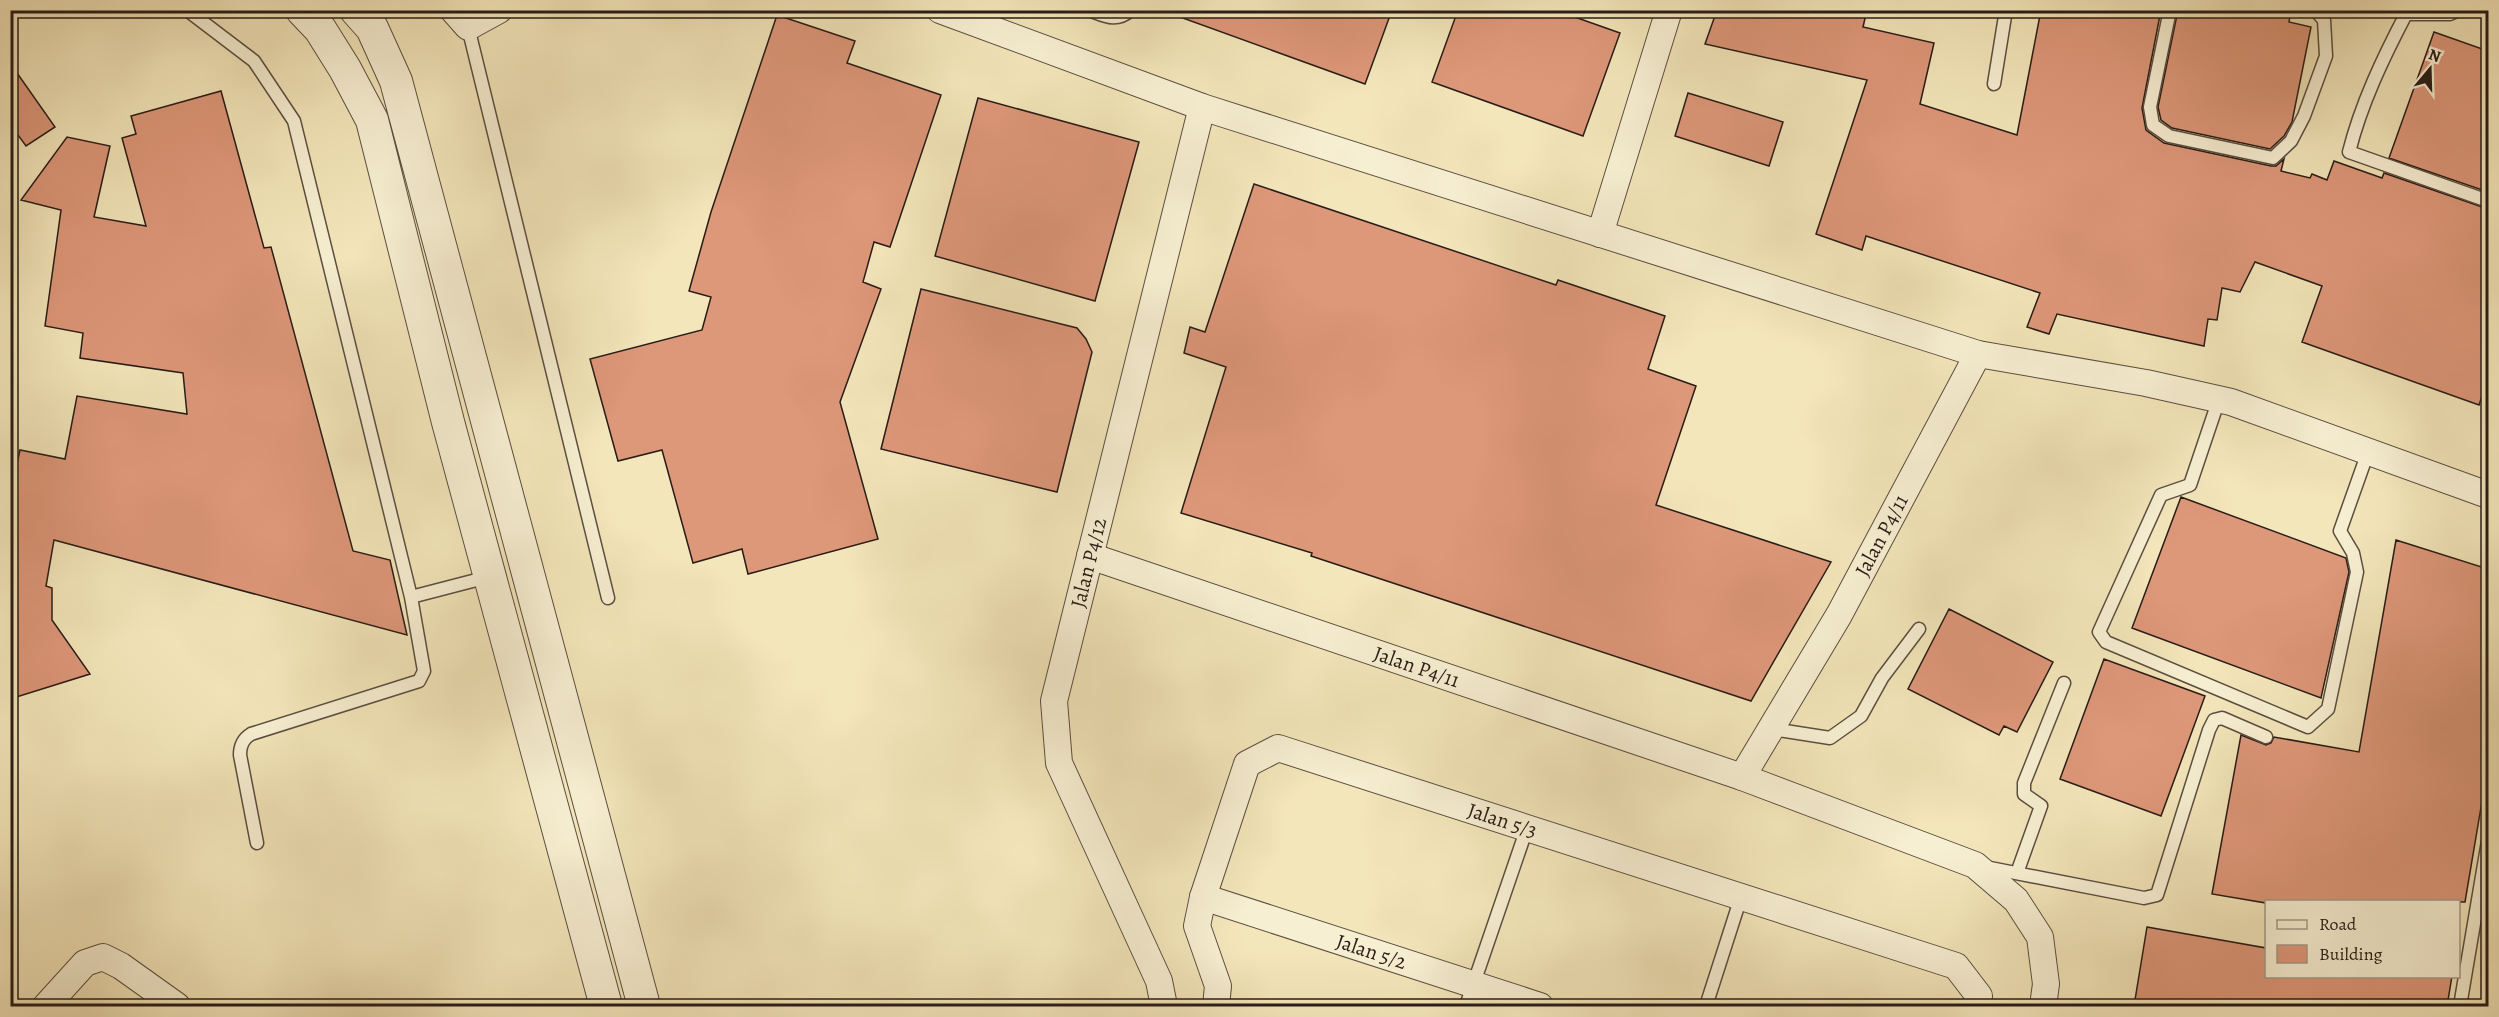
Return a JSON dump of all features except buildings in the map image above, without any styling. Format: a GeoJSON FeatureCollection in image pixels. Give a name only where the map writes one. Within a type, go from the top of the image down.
{"type":"FeatureCollection","features":[{"type":"Feature","properties":{"kind":"street"},"geometry":{"type":"LineString","coordinates":[[302,10],[320,29],[345,69],[372,120],[490,577],[606,1006]]}},
{"type":"Feature","properties":{"kind":"street"},"geometry":{"type":"LineString","coordinates":[[356,10],[372,28],[396,81],[644,1006]]}},
{"type":"Feature","properties":{"kind":"street"},"geometry":{"type":"LineString","coordinates":[[460,19],[499,10]]}},
{"type":"Feature","properties":{"kind":"street"},"geometry":{"type":"LineString","coordinates":[[940,10],[1202,107],[1978,354],[2146,383],[2219,399],[2488,495]]}},
{"type":"Feature","properties":{"kind":"street"},"geometry":{"type":"LineString","coordinates":[[1600,234],[1669,10]]}},
{"type":"Feature","properties":{"kind":"street","name":"Jalan P4/12"},"geometry":{"type":"LineString","coordinates":[[1164,1006],[1159,981],[1059,763],[1054,702],[1202,107]]}},
{"type":"Feature","properties":{"kind":"street","name":"Jalan P4/11"},"geometry":{"type":"LineString","coordinates":[[1742,777],[1839,615],[1978,354]]}},
{"type":"Feature","properties":{"kind":"street","name":"Jalan P4/11"},"geometry":{"type":"LineString","coordinates":[[1090,556],[1742,777],[1975,865],[2016,900],[2040,937],[2046,984],[2043,1006]]}},
{"type":"Feature","properties":{"kind":"street","name":"Jalan 5/3"},"geometry":{"type":"LineString","coordinates":[[1216,1006],[1218,986],[1197,926],[1203,897],[1248,764],[1278,748],[1956,966],[1979,996],[1977,1006]]}},
{"type":"Feature","properties":{"kind":"street","name":"Jalan 5/2"},"geometry":{"type":"LineString","coordinates":[[1203,897],[1470,996],[1540,1006]]}},
{"type":"Feature","properties":{"kind":"street"},"geometry":{"type":"LineString","coordinates":[[46,1006],[85,963],[103,957],[121,966],[177,1006]]}},
{"type":"Feature","properties":{"kind":"lane"},"geometry":{"type":"LineString","coordinates":[[187,10],[254,61],[294,121],[411,597],[424,671],[419,681],[251,734],[242,743],[240,755],[257,843]]}},
{"type":"Feature","properties":{"kind":"lane"},"geometry":{"type":"LineString","coordinates":[[1089,10],[1113,19],[1122,17],[1131,10]]}},
{"type":"Feature","properties":{"kind":"lane"},"geometry":{"type":"LineString","coordinates":[[1994,84],[2006,10]]}},
{"type":"Feature","properties":{"kind":"lane"},"geometry":{"type":"LineString","coordinates":[[2170,10],[2150,107],[2152,125],[2169,136],[2273,158],[2291,141],[2304,116],[2326,56],[2324,20],[2315,10]]}},
{"type":"Feature","properties":{"kind":"lane"},"geometry":{"type":"LineString","coordinates":[[2459,10],[2450,14],[2406,15],[2385,54],[2354,132],[2349,152],[2488,201]]}},
{"type":"Feature","properties":{"kind":"lane"},"geometry":{"type":"LineString","coordinates":[[460,19],[608,598]]}},
{"type":"Feature","properties":{"kind":"lane"},"geometry":{"type":"LineString","coordinates":[[2219,399],[2190,486],[2161,495],[2099,632],[2106,642],[2308,727],[2328,709],[2357,572],[2353,553],[2340,531],[2368,452]]}},
{"type":"Feature","properties":{"kind":"lane"},"geometry":{"type":"LineString","coordinates":[[411,597],[490,577]]}},
{"type":"Feature","properties":{"kind":"lane"},"geometry":{"type":"LineString","coordinates":[[1772,729],[1830,738],[1861,716],[1882,678],[1920,629]]}},
{"type":"Feature","properties":{"kind":"lane"},"geometry":{"type":"LineString","coordinates":[[2017,873],[2041,806],[2024,794],[2024,783],[2064,683]]}},
{"type":"Feature","properties":{"kind":"lane"},"geometry":{"type":"LineString","coordinates":[[1975,865],[2144,898],[2157,895],[2214,720],[2222,718],[2266,737]]}},
{"type":"Feature","properties":{"kind":"lane"},"geometry":{"type":"LineString","coordinates":[[1470,996],[1527,828]]}},
{"type":"Feature","properties":{"kind":"lane"},"geometry":{"type":"LineString","coordinates":[[2460,1006],[2488,841]]}},
{"type":"Feature","properties":{"kind":"lane"},"geometry":{"type":"LineString","coordinates":[[1706,1006],[1741,897]]}}]}
